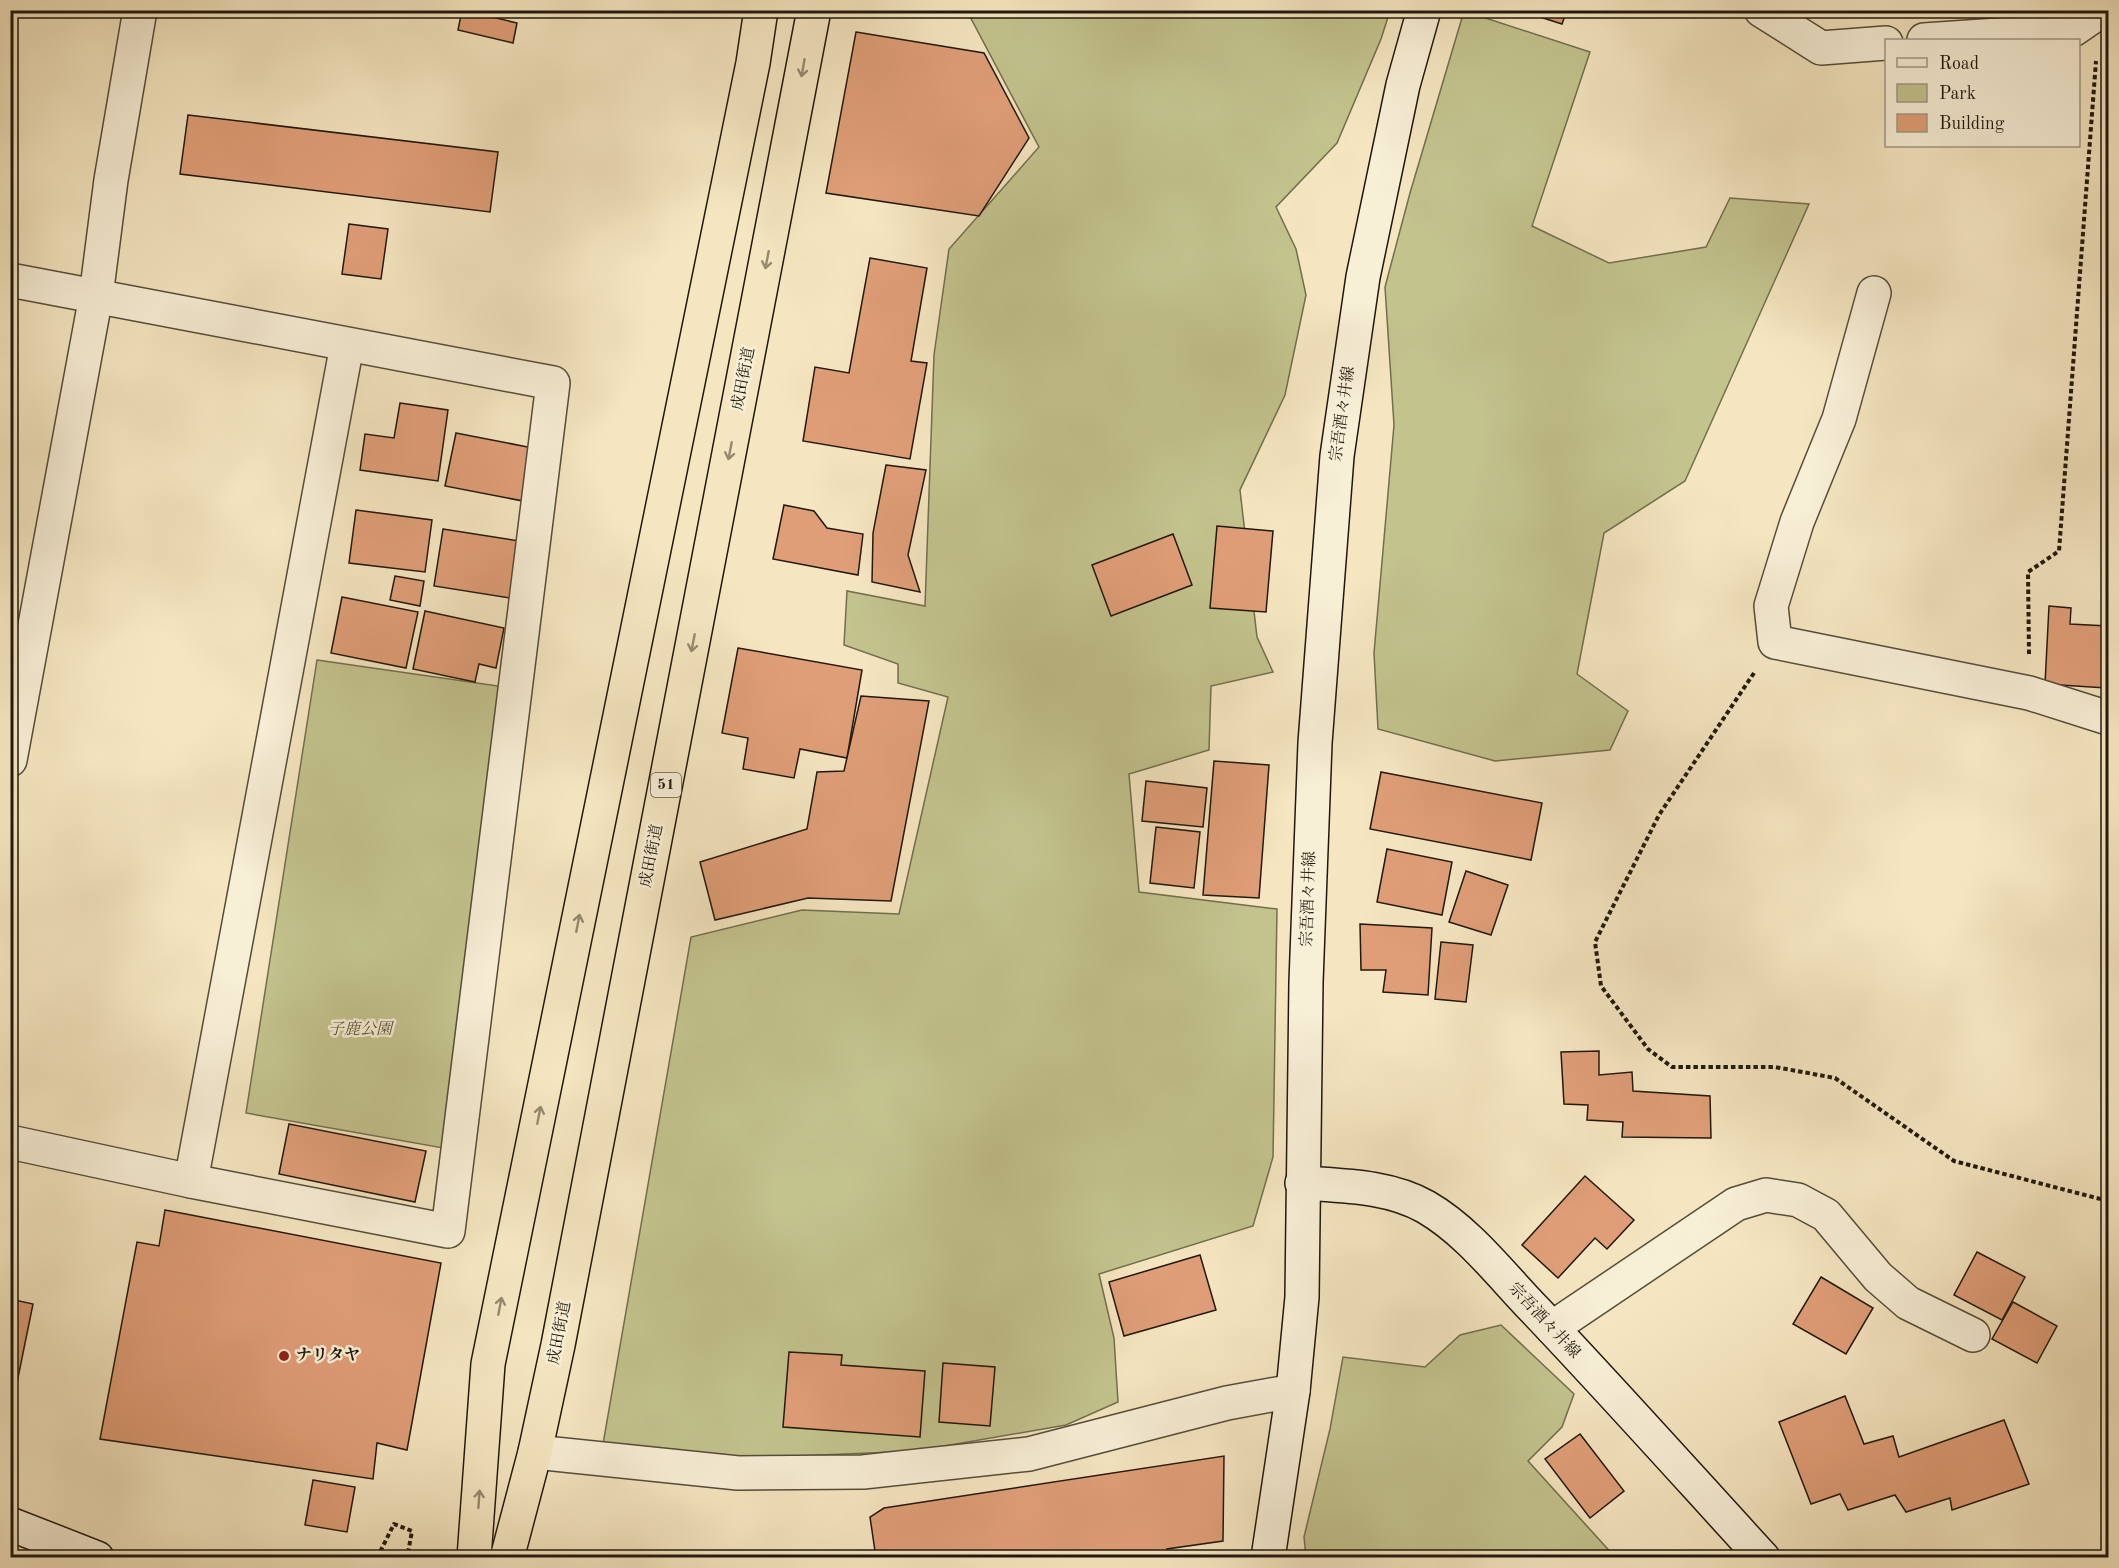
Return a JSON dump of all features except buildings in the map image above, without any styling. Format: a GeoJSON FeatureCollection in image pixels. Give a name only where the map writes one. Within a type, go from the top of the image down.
{"type":"FeatureCollection","features":[{"type":"Feature","properties":{"kind":"highway"},"geometry":{"type":"LineString","coordinates":[[474,1557],[488,1364],[753,63],[760,10]]}},
{"type":"Feature","properties":{"kind":"highway","name":"成田街道"},"geometry":{"type":"LineString","coordinates":[[507,1557],[535,1452],[563,1322],[814,10]]}},
{"type":"Feature","properties":{"kind":"street"},"geometry":{"type":"LineString","coordinates":[[10,760],[96,296],[111,180],[140,10]]}},
{"type":"Feature","properties":{"kind":"street","name":"宗吾酒々井線"},"geometry":{"type":"LineString","coordinates":[[1424,10],[1403,85],[1363,277],[1337,456],[1315,743],[1306,982],[1302,1183],[1366,1189],[1401,1196],[1425,1207],[1456,1228],[1552,1328],[1763,1557]]}},
{"type":"Feature","properties":{"kind":"street"},"geometry":{"type":"LineString","coordinates":[[1761,10],[1821,48],[1885,43]]}},
{"type":"Feature","properties":{"kind":"street"},"geometry":{"type":"LineString","coordinates":[[1939,39],[2073,30],[2101,12]]}},
{"type":"Feature","properties":{"kind":"street"},"geometry":{"type":"LineString","coordinates":[[10,280],[553,382],[448,1231],[191,1181],[10,1142]]}},
{"type":"Feature","properties":{"kind":"street"},"geometry":{"type":"LineString","coordinates":[[1874,293],[1839,419],[1797,522],[1771,606],[1775,642],[2029,693],[2109,718]]}},
{"type":"Feature","properties":{"kind":"street"},"geometry":{"type":"LineString","coordinates":[[191,1181],[347,345]]}},
{"type":"Feature","properties":{"kind":"street"},"geometry":{"type":"LineString","coordinates":[[1268,1557],[1293,1391],[1302,1297],[1302,1183]]}},
{"type":"Feature","properties":{"kind":"street"},"geometry":{"type":"LineString","coordinates":[[1552,1328],[1736,1204],[1766,1195],[1798,1200],[1826,1215],[1878,1276],[1908,1303],[1973,1335]]}},
{"type":"Feature","properties":{"kind":"street"},"geometry":{"type":"LineString","coordinates":[[535,1452],[738,1473],[863,1472],[1029,1454],[1227,1403],[1293,1391]]}},
{"type":"Feature","properties":{"kind":"street"},"geometry":{"type":"LineString","coordinates":[[10,1524],[97,1557]]}},
{"type":"Feature","properties":{"kind":"path"},"geometry":{"type":"LineString","coordinates":[[2029,693],[2028,572],[2059,551],[2101,12]]}},
{"type":"Feature","properties":{"kind":"path"},"geometry":{"type":"LineString","coordinates":[[1775,642],[1659,815],[1595,942],[1601,986],[1648,1049],[1672,1067],[1775,1067],[1835,1078],[1954,1161],[2109,1202]]}},
{"type":"Feature","properties":{"kind":"path"},"geometry":{"type":"LineString","coordinates":[[377,1557],[394,1524],[412,1531],[407,1557]]}},
{"type":"Feature","properties":{"kind":"green space"},"geometry":{"type":"Polygon","coordinates":[[[967,11],[1390,11],[1381,39],[1337,143],[1276,207],[1296,249],[1306,295],[1285,395],[1240,490],[1257,637],[1273,672],[1211,686],[1209,750],[1129,774],[1139,892],[1277,909],[1273,1157],[1253,1226],[1099,1274],[1114,1338],[1118,1402],[1066,1425],[916,1451],[747,1458],[603,1444],[691,937],[802,910],[899,914],[948,697],[898,683],[898,664],[844,645],[847,591],[925,606],[934,355],[949,249],[1039,147],[967,11]]]}},
{"type":"Feature","properties":{"kind":"green space"},"geometry":{"type":"Polygon","coordinates":[[[1464,11],[1590,52],[1532,226],[1609,263],[1706,247],[1730,198],[1809,204],[1685,481],[1604,533],[1577,674],[1628,711],[1610,750],[1495,761],[1378,729],[1374,653],[1394,425],[1385,287],[1410,193],[1464,11]]]}},
{"type":"Feature","properties":{"kind":"green space","name":"子鹿公園"},"geometry":{"type":"Polygon","coordinates":[[[317,660],[512,688],[443,1148],[246,1113],[317,660]]]}},
{"type":"Feature","properties":{"kind":"green space"},"geometry":{"type":"Polygon","coordinates":[[[1501,1325],[1574,1394],[1562,1427],[1528,1461],[1615,1557],[1306,1557],[1304,1537],[1330,1429],[1343,1357],[1425,1367],[1460,1335],[1501,1325]]]}},
{"type":"Feature","properties":{"kind":"place","name":"ナリタヤ"},"geometry":{"type":"Point","coordinates":[284,1356]}}]}
